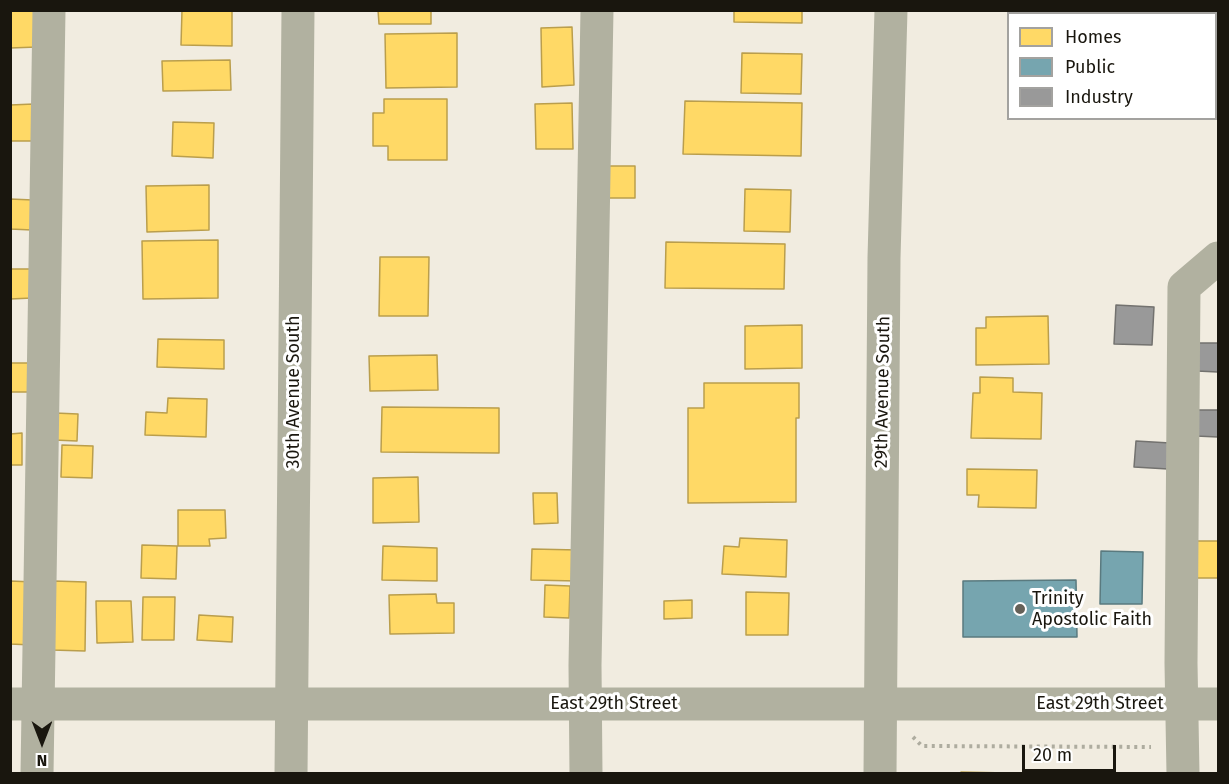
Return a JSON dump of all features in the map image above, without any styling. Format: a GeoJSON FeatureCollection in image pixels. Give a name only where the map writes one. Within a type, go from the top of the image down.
{"type":"FeatureCollection","features":[{"type":"Feature","properties":{"kind":"street"},"geometry":{"type":"LineString","coordinates":[[38,774],[24,704],[49,10]]}},
{"type":"Feature","properties":{"kind":"street","name":"30th Avenue South"},"geometry":{"type":"LineString","coordinates":[[291,774],[297,10]]}},
{"type":"Feature","properties":{"kind":"street"},"geometry":{"type":"LineString","coordinates":[[586,774],[585,665],[597,10]]}},
{"type":"Feature","properties":{"kind":"street","name":"29th Avenue South"},"geometry":{"type":"LineString","coordinates":[[880,774],[884,258],[891,10]]}},
{"type":"Feature","properties":{"kind":"street"},"geometry":{"type":"LineString","coordinates":[[1183,760],[1181,663],[1184,287],[1218,258]]}},
{"type":"Feature","properties":{"kind":"street","name":"East 29th Street"},"geometry":{"type":"LineString","coordinates":[[24,704],[1218,704]]}},
{"type":"Feature","properties":{"kind":"path"},"geometry":{"type":"LineString","coordinates":[[913,737],[922,746],[1183,760]]}},
{"type":"Feature","properties":{"kind":"building: Homes"},"geometry":{"type":"Polygon","coordinates":[[[182,10],[232,10],[232,46],[181,45],[182,10]]]}},
{"type":"Feature","properties":{"kind":"building: Homes"},"geometry":{"type":"Polygon","coordinates":[[[378,10],[431,10],[431,24],[379,24],[378,10]]]}},
{"type":"Feature","properties":{"kind":"building: Homes"},"geometry":{"type":"Polygon","coordinates":[[[734,10],[802,10],[802,23],[734,22],[734,10]]]}},
{"type":"Feature","properties":{"kind":"building: Homes"},"geometry":{"type":"Polygon","coordinates":[[[10,11],[37,11],[37,47],[10,48],[10,11]]]}},
{"type":"Feature","properties":{"kind":"building: Homes"},"geometry":{"type":"Polygon","coordinates":[[[572,27],[574,85],[542,87],[541,28],[572,27]]]}},
{"type":"Feature","properties":{"kind":"building: Homes"},"geometry":{"type":"Polygon","coordinates":[[[457,33],[457,87],[386,88],[385,34],[457,33]]]}},
{"type":"Feature","properties":{"kind":"building: Homes"},"geometry":{"type":"Polygon","coordinates":[[[742,53],[802,54],[801,94],[741,93],[742,53]]]}},
{"type":"Feature","properties":{"kind":"building: Homes"},"geometry":{"type":"Polygon","coordinates":[[[230,60],[231,90],[163,91],[162,61],[230,60]]]}},
{"type":"Feature","properties":{"kind":"building: Homes"},"geometry":{"type":"Polygon","coordinates":[[[384,99],[447,99],[447,160],[388,160],[388,146],[373,146],[373,113],[384,113],[384,99]]]}},
{"type":"Feature","properties":{"kind":"building: Homes"},"geometry":{"type":"Polygon","coordinates":[[[685,101],[802,103],[801,156],[683,154],[685,101]]]}},
{"type":"Feature","properties":{"kind":"building: Homes"},"geometry":{"type":"Polygon","coordinates":[[[572,103],[573,149],[536,149],[535,104],[572,103]]]}},
{"type":"Feature","properties":{"kind":"building: Homes"},"geometry":{"type":"Polygon","coordinates":[[[34,104],[35,141],[10,141],[10,105],[34,104]]]}},
{"type":"Feature","properties":{"kind":"building: Homes"},"geometry":{"type":"Polygon","coordinates":[[[173,122],[214,123],[213,158],[172,156],[173,122]]]}},
{"type":"Feature","properties":{"kind":"building: Homes"},"geometry":{"type":"Polygon","coordinates":[[[607,166],[635,166],[635,198],[607,198],[607,166]]]}},
{"type":"Feature","properties":{"kind":"building: Homes"},"geometry":{"type":"Polygon","coordinates":[[[209,185],[209,230],[147,232],[146,186],[209,185]]]}},
{"type":"Feature","properties":{"kind":"building: Homes"},"geometry":{"type":"Polygon","coordinates":[[[745,189],[791,190],[790,232],[744,231],[745,189]]]}},
{"type":"Feature","properties":{"kind":"building: Homes"},"geometry":{"type":"Polygon","coordinates":[[[10,199],[33,200],[32,230],[10,229],[10,199]]]}},
{"type":"Feature","properties":{"kind":"building: Homes"},"geometry":{"type":"Polygon","coordinates":[[[218,240],[218,298],[143,299],[142,241],[218,240]]]}},
{"type":"Feature","properties":{"kind":"building: Homes"},"geometry":{"type":"Polygon","coordinates":[[[666,242],[785,244],[784,289],[665,288],[666,242]]]}},
{"type":"Feature","properties":{"kind":"building: Homes"},"geometry":{"type":"Polygon","coordinates":[[[380,257],[429,257],[428,316],[379,316],[380,257]]]}},
{"type":"Feature","properties":{"kind":"building: Homes"},"geometry":{"type":"Polygon","coordinates":[[[10,269],[31,269],[32,298],[10,299],[10,269]]]}},
{"type":"Feature","properties":{"kind":"building: Homes"},"geometry":{"type":"Polygon","coordinates":[[[1048,316],[1049,364],[976,365],[976,328],[986,328],[986,317],[1048,316]]]}},
{"type":"Feature","properties":{"kind":"building: Homes"},"geometry":{"type":"Polygon","coordinates":[[[802,325],[802,368],[745,369],[745,326],[802,325]]]}},
{"type":"Feature","properties":{"kind":"building: Homes"},"geometry":{"type":"Polygon","coordinates":[[[158,339],[224,340],[224,369],[157,367],[158,339]]]}},
{"type":"Feature","properties":{"kind":"building: Homes"},"geometry":{"type":"Polygon","coordinates":[[[437,355],[438,390],[370,391],[369,356],[437,355]]]}},
{"type":"Feature","properties":{"kind":"building: Homes"},"geometry":{"type":"Polygon","coordinates":[[[10,363],[33,363],[32,392],[10,392],[10,363]]]}},
{"type":"Feature","properties":{"kind":"building: Homes"},"geometry":{"type":"Polygon","coordinates":[[[980,377],[1013,378],[1013,392],[1042,393],[1041,439],[971,438],[973,393],[980,393],[980,377]]]}},
{"type":"Feature","properties":{"kind":"building: Homes"},"geometry":{"type":"Polygon","coordinates":[[[704,383],[799,383],[799,418],[796,418],[796,502],[688,503],[688,408],[704,408],[704,383]]]}},
{"type":"Feature","properties":{"kind":"building: Homes"},"geometry":{"type":"Polygon","coordinates":[[[168,398],[207,399],[206,437],[145,435],[146,412],[167,413],[168,398]]]}},
{"type":"Feature","properties":{"kind":"building: Homes"},"geometry":{"type":"Polygon","coordinates":[[[382,407],[499,408],[499,453],[381,452],[382,407]]]}},
{"type":"Feature","properties":{"kind":"building: Homes"},"geometry":{"type":"Polygon","coordinates":[[[55,413],[78,414],[77,441],[54,440],[55,413]]]}},
{"type":"Feature","properties":{"kind":"building: Homes"},"geometry":{"type":"Polygon","coordinates":[[[22,433],[22,465],[10,465],[10,434],[22,433]]]}},
{"type":"Feature","properties":{"kind":"building: Homes"},"geometry":{"type":"Polygon","coordinates":[[[62,445],[93,446],[92,478],[61,477],[62,445]]]}},
{"type":"Feature","properties":{"kind":"building: Homes"},"geometry":{"type":"Polygon","coordinates":[[[967,469],[1037,470],[1036,508],[978,507],[979,495],[967,495],[967,469]]]}},
{"type":"Feature","properties":{"kind":"building: Homes"},"geometry":{"type":"Polygon","coordinates":[[[418,477],[419,522],[373,523],[373,478],[418,477]]]}},
{"type":"Feature","properties":{"kind":"building: Homes"},"geometry":{"type":"Polygon","coordinates":[[[533,493],[557,493],[558,523],[534,524],[533,493]]]}},
{"type":"Feature","properties":{"kind":"building: Homes"},"geometry":{"type":"Polygon","coordinates":[[[178,510],[225,510],[226,538],[209,539],[210,546],[178,546],[178,510]]]}},
{"type":"Feature","properties":{"kind":"building: Homes"},"geometry":{"type":"Polygon","coordinates":[[[740,538],[787,540],[786,577],[722,574],[724,546],[739,547],[740,538]]]}},
{"type":"Feature","properties":{"kind":"building: Homes"},"geometry":{"type":"Polygon","coordinates":[[[1196,541],[1218,541],[1218,578],[1196,578],[1196,541]]]}},
{"type":"Feature","properties":{"kind":"building: Homes"},"geometry":{"type":"Polygon","coordinates":[[[142,545],[177,546],[176,579],[141,578],[142,545]]]}},
{"type":"Feature","properties":{"kind":"building: Homes"},"geometry":{"type":"Polygon","coordinates":[[[383,546],[437,548],[437,581],[382,580],[383,546]]]}},
{"type":"Feature","properties":{"kind":"building: Homes"},"geometry":{"type":"Polygon","coordinates":[[[532,549],[578,550],[577,581],[531,580],[532,549]]]}},
{"type":"Feature","properties":{"kind":"building: Homes"},"geometry":{"type":"Polygon","coordinates":[[[10,581],[34,582],[32,645],[10,644],[10,581]]]}},
{"type":"Feature","properties":{"kind":"building: Homes"},"geometry":{"type":"Polygon","coordinates":[[[54,581],[86,582],[85,651],[52,650],[54,581]]]}},
{"type":"Feature","properties":{"kind":"building: Homes"},"geometry":{"type":"Polygon","coordinates":[[[545,585],[570,586],[569,618],[544,617],[545,585]]]}},
{"type":"Feature","properties":{"kind":"building: Homes"},"geometry":{"type":"Polygon","coordinates":[[[746,592],[789,593],[788,635],[746,635],[746,592]]]}},
{"type":"Feature","properties":{"kind":"building: Homes"},"geometry":{"type":"Polygon","coordinates":[[[436,594],[437,603],[454,603],[454,633],[390,634],[389,595],[436,594]]]}},
{"type":"Feature","properties":{"kind":"building: Homes"},"geometry":{"type":"Polygon","coordinates":[[[143,597],[175,597],[174,640],[142,640],[143,597]]]}},
{"type":"Feature","properties":{"kind":"building: Homes"},"geometry":{"type":"Polygon","coordinates":[[[692,600],[692,618],[664,619],[664,601],[692,600]]]}},
{"type":"Feature","properties":{"kind":"building: Homes"},"geometry":{"type":"Polygon","coordinates":[[[96,601],[131,601],[133,642],[97,643],[96,601]]]}},
{"type":"Feature","properties":{"kind":"building: Homes"},"geometry":{"type":"Polygon","coordinates":[[[199,615],[233,617],[232,642],[197,640],[199,615]]]}},
{"type":"Feature","properties":{"kind":"building: Homes"},"geometry":{"type":"Polygon","coordinates":[[[961,772],[1007,773],[1007,774],[961,774],[961,772]]]}},
{"type":"Feature","properties":{"kind":"building: Public"},"geometry":{"type":"Polygon","coordinates":[[[1101,551],[1143,552],[1142,604],[1100,604],[1101,551]]]}},
{"type":"Feature","properties":{"kind":"building: Public","name":"Trinity Apostolic Faith"},"geometry":{"type":"Polygon","coordinates":[[[1076,580],[1077,637],[963,637],[963,581],[1076,580]]]}},
{"type":"Feature","properties":{"kind":"building: Industry"},"geometry":{"type":"Polygon","coordinates":[[[1116,305],[1154,307],[1152,345],[1114,344],[1116,305]]]}},
{"type":"Feature","properties":{"kind":"building: Industry"},"geometry":{"type":"Polygon","coordinates":[[[1198,343],[1218,343],[1218,372],[1197,371],[1198,343]]]}},
{"type":"Feature","properties":{"kind":"building: Industry"},"geometry":{"type":"Polygon","coordinates":[[[1197,410],[1218,410],[1218,437],[1196,436],[1197,410]]]}},
{"type":"Feature","properties":{"kind":"building: Industry"},"geometry":{"type":"Polygon","coordinates":[[[1136,441],[1170,443],[1168,469],[1134,467],[1136,441]]]}},
{"type":"Feature","properties":{"kind":"place","name":"Trinity Apostolic Faith"},"geometry":{"type":"Point","coordinates":[1020,609]}}]}
